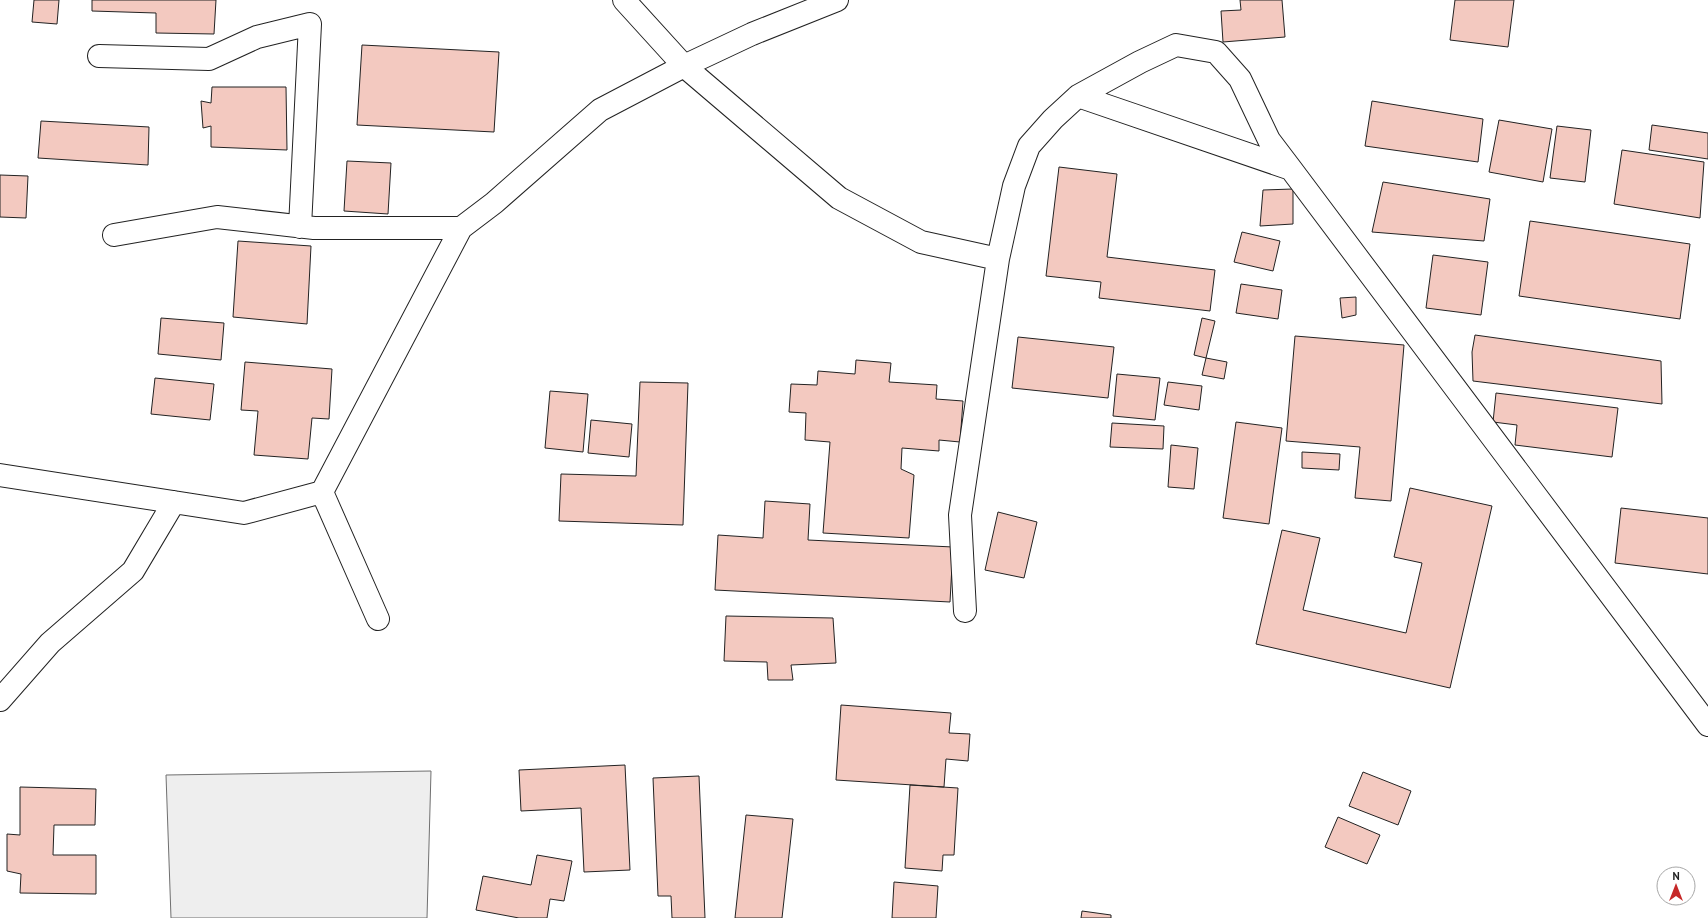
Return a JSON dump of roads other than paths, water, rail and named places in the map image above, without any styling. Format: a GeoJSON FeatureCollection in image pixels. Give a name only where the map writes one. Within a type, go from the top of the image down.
{"type":"FeatureCollection","features":[{"type":"Feature","properties":{"kind":"street"},"geometry":{"type":"LineString","coordinates":[[624,0],[684,66],[840,198],[921,242],[998,259]]}},
{"type":"Feature","properties":{"kind":"street"},"geometry":{"type":"LineString","coordinates":[[0,475],[244,513],[322,492],[461,228],[494,203],[600,110],[684,66],[752,34],[837,0]]}},
{"type":"Feature","properties":{"kind":"street"},"geometry":{"type":"LineString","coordinates":[[98,56],[209,59],[257,37],[310,24],[300,227]]}},
{"type":"Feature","properties":{"kind":"street"},"geometry":{"type":"LineString","coordinates":[[965,611],[960,515],[998,259],[1014,186],[1029,146],[1053,119],[1078,96],[1176,44],[1216,52],[1240,79],[1269,140],[1708,725]]}},
{"type":"Feature","properties":{"kind":"street"},"geometry":{"type":"LineString","coordinates":[[1078,96],[1292,169]]}},
{"type":"Feature","properties":{"kind":"street"},"geometry":{"type":"LineString","coordinates":[[114,235],[217,217],[314,228],[461,228]]}},
{"type":"Feature","properties":{"kind":"street"},"geometry":{"type":"LineString","coordinates":[[322,492],[378,619]]}},
{"type":"Feature","properties":{"kind":"street"},"geometry":{"type":"LineString","coordinates":[[0,700],[50,643],[133,571],[174,502]]}}]}
